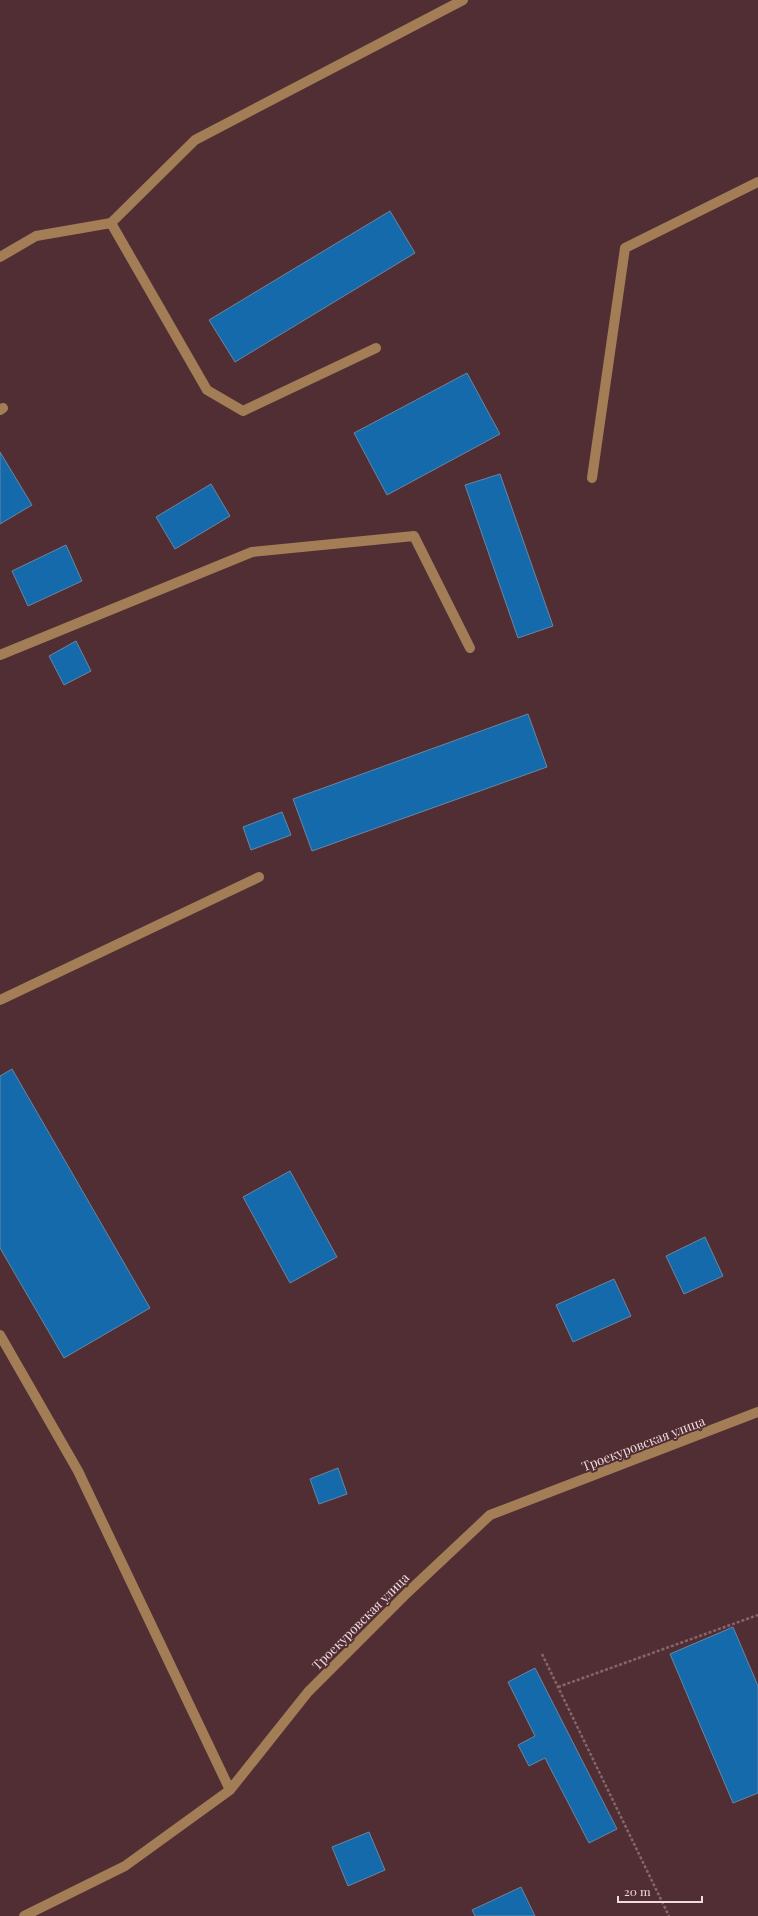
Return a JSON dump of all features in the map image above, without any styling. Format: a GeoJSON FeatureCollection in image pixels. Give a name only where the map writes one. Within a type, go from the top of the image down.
{"type":"FeatureCollection","features":[{"type":"Feature","properties":{"kind":"street"},"geometry":{"type":"LineString","coordinates":[[0,256],[36,236],[111,223],[195,140],[463,0]]}},
{"type":"Feature","properties":{"kind":"street"},"geometry":{"type":"LineString","coordinates":[[592,478],[625,248],[758,182]]}},
{"type":"Feature","properties":{"kind":"street"},"geometry":{"type":"LineString","coordinates":[[111,223],[207,390],[243,411],[376,348]]}},
{"type":"Feature","properties":{"kind":"street"},"geometry":{"type":"LineString","coordinates":[[0,655],[252,552],[414,536],[470,648]]}},
{"type":"Feature","properties":{"kind":"street"},"geometry":{"type":"LineString","coordinates":[[0,1000],[259,876]]}},
{"type":"Feature","properties":{"kind":"street"},"geometry":{"type":"LineString","coordinates":[[0,1335],[78,1471],[230,1790]]}},
{"type":"Feature","properties":{"kind":"street","name":"Троекуровская улица"},"geometry":{"type":"LineString","coordinates":[[24,1916],[125,1866],[230,1790],[308,1692],[412,1588],[490,1515],[758,1412]]}},
{"type":"Feature","properties":{"kind":"path"},"geometry":{"type":"LineString","coordinates":[[558,1687],[758,1615]]}},
{"type":"Feature","properties":{"kind":"path"},"geometry":{"type":"LineString","coordinates":[[542,1654],[669,1916]]}},
{"type":"Feature","properties":{"kind":"building"},"geometry":{"type":"Polygon","coordinates":[[[390,211],[415,253],[235,362],[209,320],[390,211]]]}},
{"type":"Feature","properties":{"kind":"building"},"geometry":{"type":"Polygon","coordinates":[[[467,373],[500,434],[387,495],[354,433],[467,373]]]}},
{"type":"Feature","properties":{"kind":"building"},"geometry":{"type":"Polygon","coordinates":[[[0,452],[32,505],[0,524],[0,452]]]}},
{"type":"Feature","properties":{"kind":"building"},"geometry":{"type":"Polygon","coordinates":[[[500,474],[553,626],[518,638],[465,485],[500,474]]]}},
{"type":"Feature","properties":{"kind":"building"},"geometry":{"type":"Polygon","coordinates":[[[211,484],[230,516],[175,549],[156,517],[211,484]]]}},
{"type":"Feature","properties":{"kind":"building"},"geometry":{"type":"Polygon","coordinates":[[[66,545],[82,581],[28,606],[12,571],[66,545]]]}},
{"type":"Feature","properties":{"kind":"building"},"geometry":{"type":"Polygon","coordinates":[[[76,641],[91,671],[64,685],[49,656],[76,641]]]}},
{"type":"Feature","properties":{"kind":"building"},"geometry":{"type":"Polygon","coordinates":[[[528,714],[547,767],[312,851],[293,799],[528,714]]]}},
{"type":"Feature","properties":{"kind":"building"},"geometry":{"type":"Polygon","coordinates":[[[282,812],[291,835],[251,850],[243,827],[282,812]]]}},
{"type":"Feature","properties":{"kind":"building"},"geometry":{"type":"Polygon","coordinates":[[[12,1069],[150,1308],[64,1358],[0,1248],[0,1076],[12,1069]]]}},
{"type":"Feature","properties":{"kind":"building"},"geometry":{"type":"Polygon","coordinates":[[[290,1171],[337,1257],[290,1283],[243,1197],[290,1171]]]}},
{"type":"Feature","properties":{"kind":"building"},"geometry":{"type":"Polygon","coordinates":[[[705,1237],[723,1276],[684,1294],[666,1256],[705,1237]]]}},
{"type":"Feature","properties":{"kind":"building"},"geometry":{"type":"Polygon","coordinates":[[[614,1279],[631,1316],[573,1342],[556,1305],[614,1279]]]}},
{"type":"Feature","properties":{"kind":"building"},"geometry":{"type":"Polygon","coordinates":[[[338,1468],[347,1494],[319,1504],[310,1479],[338,1468]]]}},
{"type":"Feature","properties":{"kind":"building"},"geometry":{"type":"Polygon","coordinates":[[[733,1627],[758,1686],[758,1793],[733,1803],[670,1654],[733,1627]]]}},
{"type":"Feature","properties":{"kind":"building"},"geometry":{"type":"Polygon","coordinates":[[[535,1668],[617,1829],[589,1843],[545,1758],[529,1766],[518,1745],[535,1736],[508,1682],[535,1668]]]}},
{"type":"Feature","properties":{"kind":"building"},"geometry":{"type":"Polygon","coordinates":[[[369,1832],[385,1870],[348,1886],[332,1847],[369,1832]]]}},
{"type":"Feature","properties":{"kind":"building"},"geometry":{"type":"Polygon","coordinates":[[[521,1887],[535,1916],[475,1916],[472,1910],[521,1887]]]}}]}
